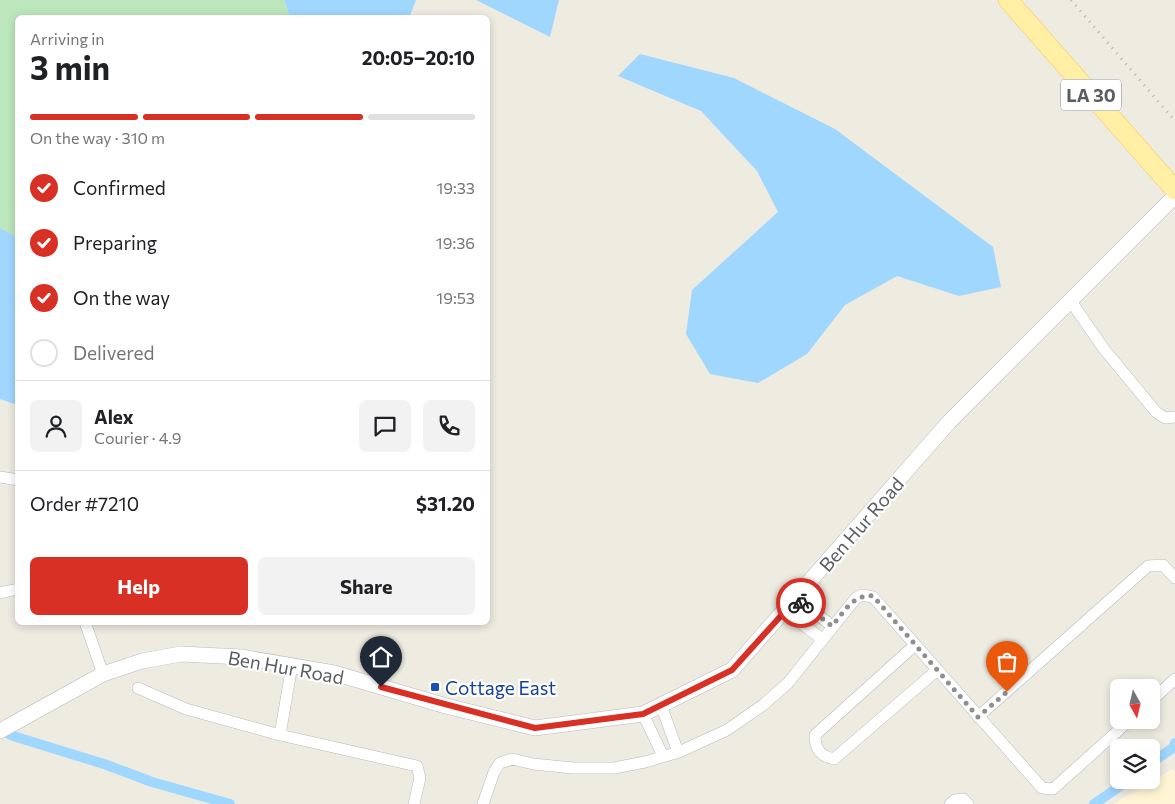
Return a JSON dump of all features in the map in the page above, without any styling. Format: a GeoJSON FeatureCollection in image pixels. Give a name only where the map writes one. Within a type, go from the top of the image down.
{"type":"FeatureCollection","features":[{"type":"Feature","properties":{"kind":"main road","name":"LA 30"},"geometry":{"type":"LineString","coordinates":[[1008,0],[1175,190]]}},
{"type":"Feature","properties":{"kind":"street","name":"Ben Hur Road"},"geometry":{"type":"LineString","coordinates":[[0,731],[103,674],[142,661],[180,654],[240,657],[334,673],[446,706],[535,728],[643,714],[732,670],[797,598],[949,422],[1175,196]]}},
{"type":"Feature","properties":{"kind":"street"},"geometry":{"type":"LineString","coordinates":[[1070,300],[1104,349],[1156,412],[1165,418],[1175,417]]}},
{"type":"Feature","properties":{"kind":"street"},"geometry":{"type":"LineString","coordinates":[[0,476],[15,479]]}},
{"type":"Feature","properties":{"kind":"street"},"geometry":{"type":"LineString","coordinates":[[978,717],[1148,566],[1163,565],[1175,578]]}},
{"type":"Feature","properties":{"kind":"street"},"geometry":{"type":"LineString","coordinates":[[0,593],[15,590]]}},
{"type":"Feature","properties":{"kind":"street"},"geometry":{"type":"LineString","coordinates":[[483,804],[500,763],[512,758],[533,764],[573,768],[614,768],[645,762],[678,752],[728,730],[763,705],[788,683],[832,626],[856,598],[862,595],[873,596],[936,671],[1042,788],[1054,788],[1120,729]]}},
{"type":"Feature","properties":{"kind":"street"},"geometry":{"type":"LineString","coordinates":[[797,598],[832,626]]}},
{"type":"Feature","properties":{"kind":"street"},"geometry":{"type":"LineString","coordinates":[[784,611],[822,639]]}},
{"type":"Feature","properties":{"kind":"street"},"geometry":{"type":"LineString","coordinates":[[86,625],[103,674]]}},
{"type":"Feature","properties":{"kind":"street"},"geometry":{"type":"LineString","coordinates":[[914,645],[815,735],[815,746],[824,756],[834,759],[936,671]]}},
{"type":"Feature","properties":{"kind":"street"},"geometry":{"type":"LineString","coordinates":[[280,735],[292,665]]}},
{"type":"Feature","properties":{"kind":"street"},"geometry":{"type":"LineString","coordinates":[[1160,693],[1175,680]]}},
{"type":"Feature","properties":{"kind":"street"},"geometry":{"type":"LineString","coordinates":[[138,688],[186,710],[280,735],[417,766],[420,778],[414,804]]}},
{"type":"Feature","properties":{"kind":"street"},"geometry":{"type":"LineString","coordinates":[[661,705],[678,752]]}},
{"type":"Feature","properties":{"kind":"street"},"geometry":{"type":"LineString","coordinates":[[643,714],[663,756]]}},
{"type":"Feature","properties":{"kind":"street"},"geometry":{"type":"LineString","coordinates":[[950,804],[955,800],[963,799],[968,804]]}},
{"type":"Feature","properties":{"kind":"shaded area"},"geometry":{"type":"Polygon","coordinates":[[[1173,769],[1175,772],[1175,804],[1113,804],[1139,789],[1160,789],[1160,777],[1173,769]]]}},
{"type":"Feature","properties":{"kind":"green space"},"geometry":{"type":"Polygon","coordinates":[[[0,0],[284,0],[289,15],[15,15],[15,236],[0,228],[0,0]]]}},
{"type":"Feature","properties":{"kind":"water"},"geometry":{"type":"Polygon","coordinates":[[[284,0],[416,0],[410,15],[289,15],[284,0]]]}},
{"type":"Feature","properties":{"kind":"water"},"geometry":{"type":"Polygon","coordinates":[[[476,0],[559,0],[550,37],[476,0]]]}},
{"type":"Feature","properties":{"kind":"water"},"geometry":{"type":"Polygon","coordinates":[[[640,54],[734,78],[835,129],[993,247],[1001,287],[959,296],[897,276],[845,305],[807,354],[758,383],[710,374],[686,334],[692,290],[778,212],[757,171],[701,111],[618,76],[640,54]]]}},
{"type":"Feature","properties":{"kind":"water"},"geometry":{"type":"Polygon","coordinates":[[[0,228],[15,236],[15,404],[0,399],[0,228]]]}},
{"type":"Feature","properties":{"kind":"waterway"},"geometry":{"type":"LineString","coordinates":[[10,735],[107,765],[152,782],[230,804]]}},
{"type":"Feature","properties":{"kind":"waterway"},"geometry":{"type":"LineString","coordinates":[[1160,757],[1174,747],[1175,743]]}},
{"type":"Feature","properties":{"kind":"waterway"},"geometry":{"type":"LineString","coordinates":[[1094,804],[1116,789]]}},
{"type":"Feature","properties":{"kind":"railway"},"geometry":{"type":"LineString","coordinates":[[1071,0],[1175,121]]}},
{"type":"Feature","properties":{"kind":"way so far"},"geometry":{"type":"LineString","coordinates":[[801,603],[832,626],[856,598],[862,595],[873,596],[936,671],[978,717],[1007,692]]}},
{"type":"Feature","properties":{"kind":"place","name":"Cottage East"},"geometry":{"type":"Point","coordinates":[435,687]}},
{"type":"Feature","properties":{"kind":"route"},"geometry":{"type":"LineString","coordinates":[[381,687],[446,706],[535,728],[643,714],[732,670],[797,598],[801,603]]}}]}
